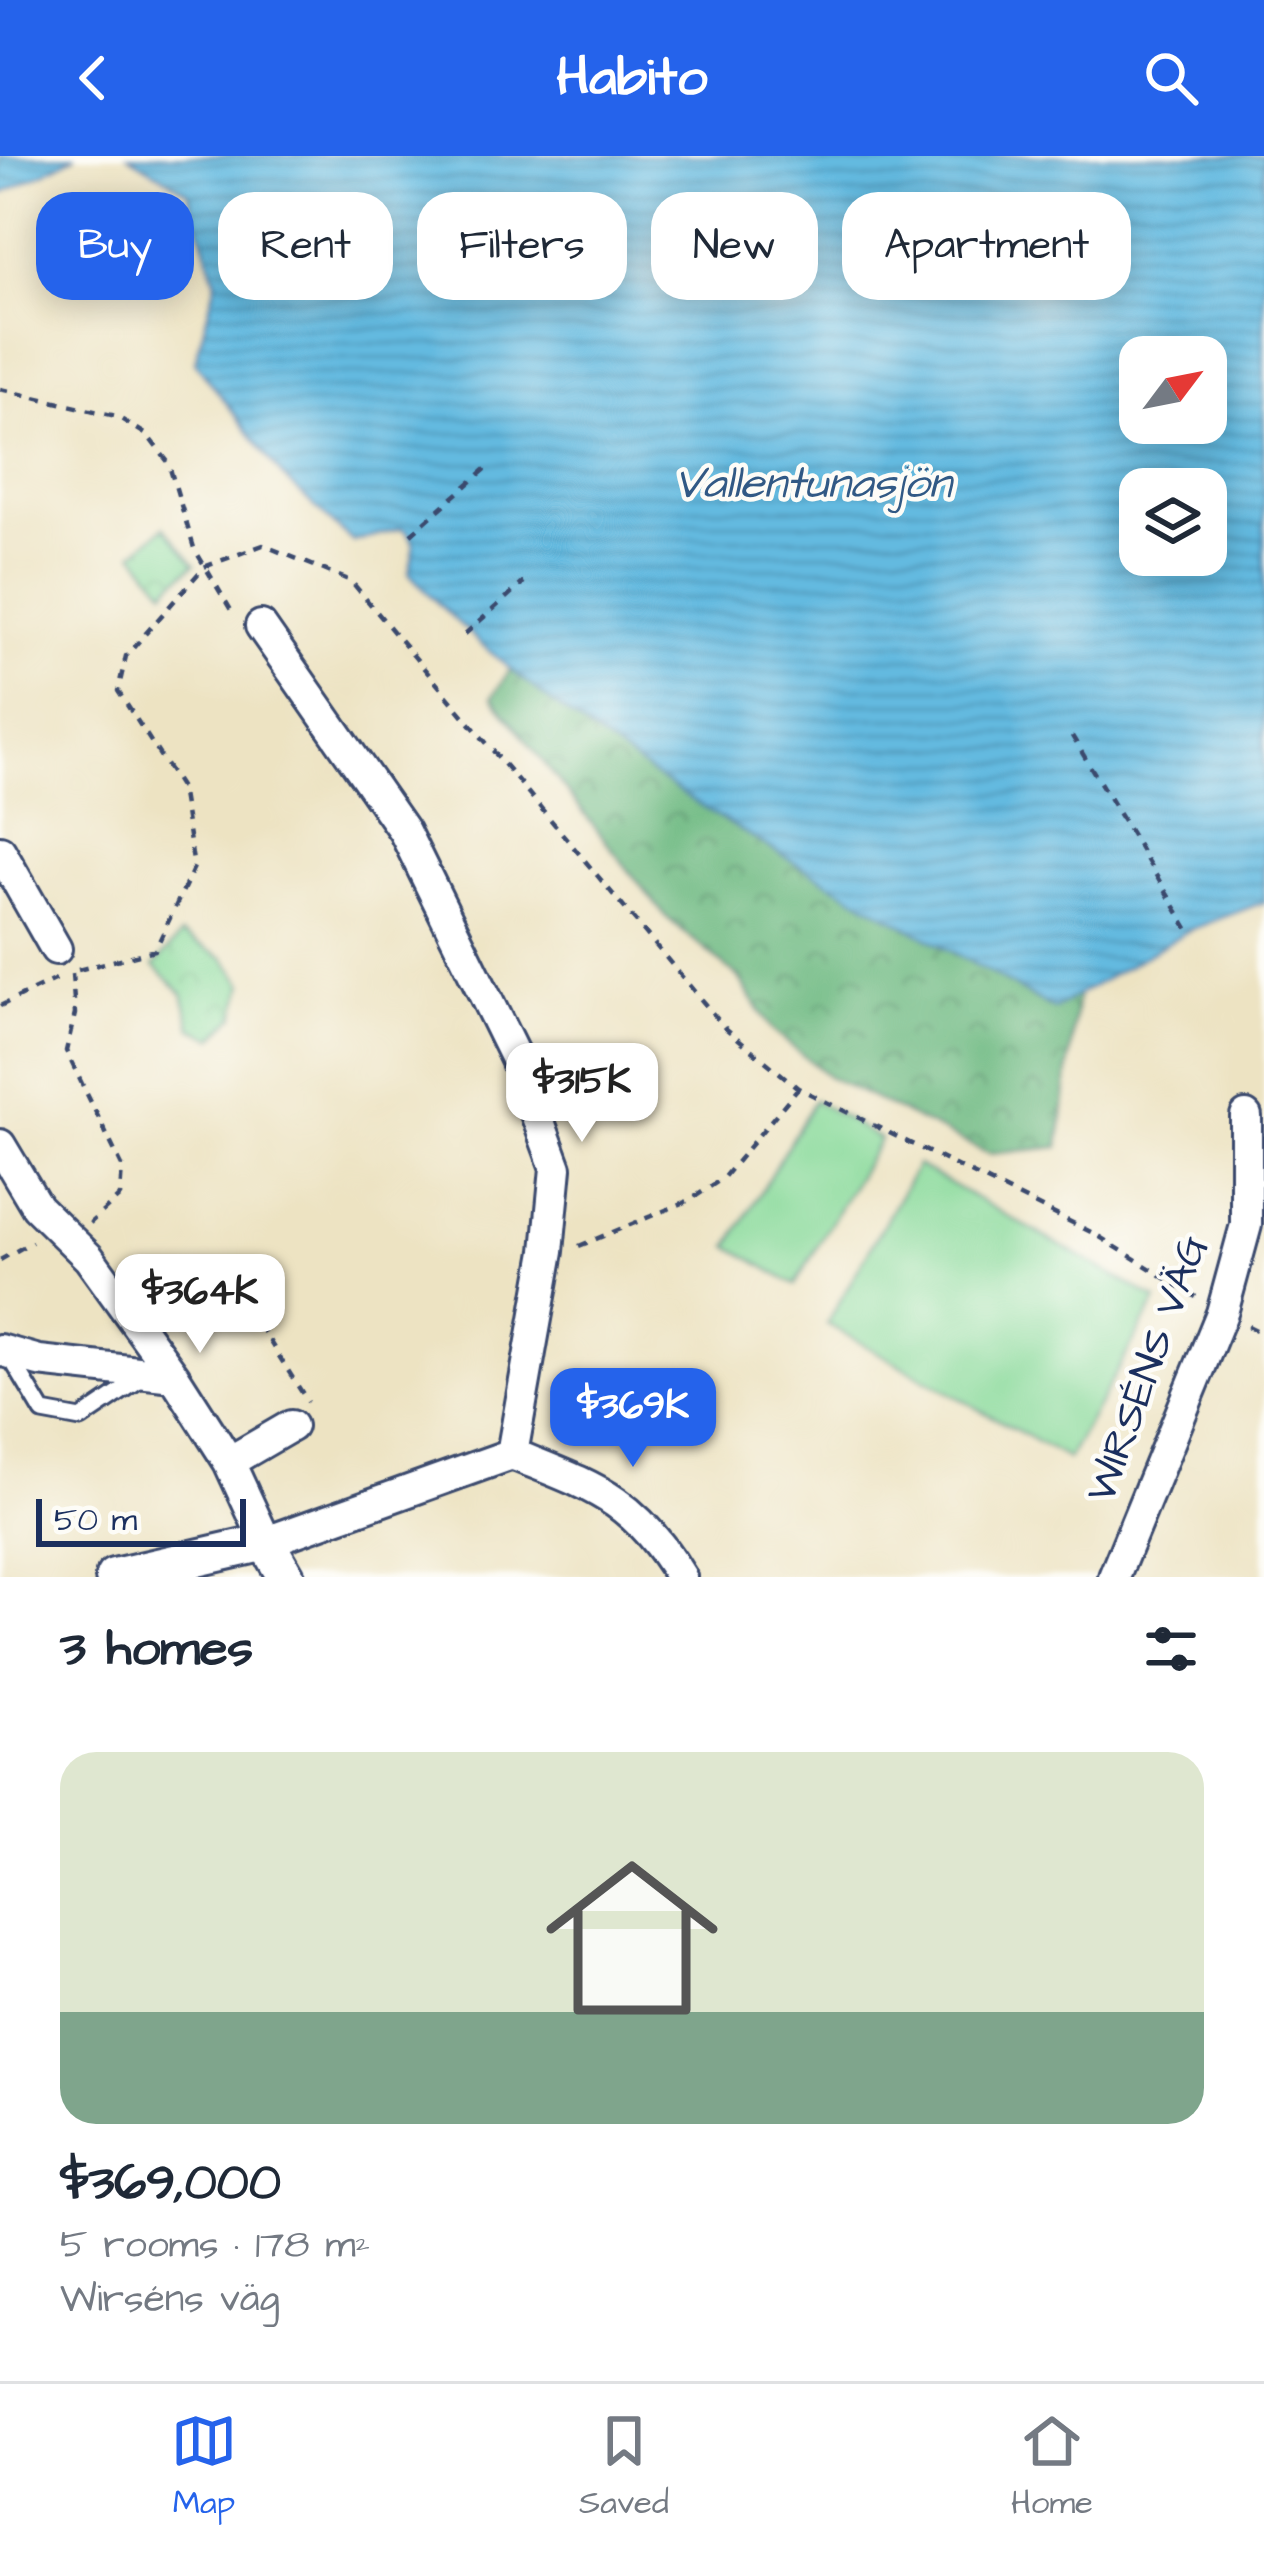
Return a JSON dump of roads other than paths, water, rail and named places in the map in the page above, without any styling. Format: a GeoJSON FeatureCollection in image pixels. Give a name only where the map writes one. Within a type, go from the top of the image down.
{"type":"FeatureCollection","features":[{"type":"Feature","properties":{"kind":"street"},"geometry":{"type":"LineString","coordinates":[[260,626],[404,831],[516,1059],[556,1168],[548,1251],[512,1454]]}},
{"type":"Feature","properties":{"kind":"street"},"geometry":{"type":"LineString","coordinates":[[0,851],[64,960]]}},
{"type":"Feature","properties":{"kind":"street","name":"WIRSÉNS VÄG"},"geometry":{"type":"LineString","coordinates":[[1114,1577],[1222,1313],[1246,1225],[1246,1116]]}},
{"type":"Feature","properties":{"kind":"street"},"geometry":{"type":"LineString","coordinates":[[0,1145],[37,1207],[72,1242],[137,1324],[162,1374],[229,1462],[286,1577]]}},
{"type":"Feature","properties":{"kind":"street"},"geometry":{"type":"LineString","coordinates":[[4,1351],[162,1374]]}},
{"type":"Feature","properties":{"kind":"street"},"geometry":{"type":"LineString","coordinates":[[229,1462],[302,1418]]}},
{"type":"Feature","properties":{"kind":"street"},"geometry":{"type":"LineString","coordinates":[[114,1577],[266,1542],[512,1454],[610,1493],[664,1549],[681,1577]]}},
{"type":"Feature","properties":{"kind":"lane"},"geometry":{"type":"LineString","coordinates":[[4,1351],[43,1412],[81,1419],[162,1374]]}},
{"type":"Feature","properties":{"kind":"water"},"geometry":{"type":"Polygon","coordinates":[[[0,156],[76,156],[0,195],[0,156]]]}},
{"type":"Feature","properties":{"kind":"water","name":"Vallentunasjön"},"geometry":{"type":"Polygon","coordinates":[[[129,156],[1264,156],[1264,902],[1189,930],[1054,1009],[799,865],[630,759],[476,639],[409,573],[413,543],[402,528],[353,542],[282,476],[195,362],[216,282],[194,211],[194,192],[129,156]]]}}]}
